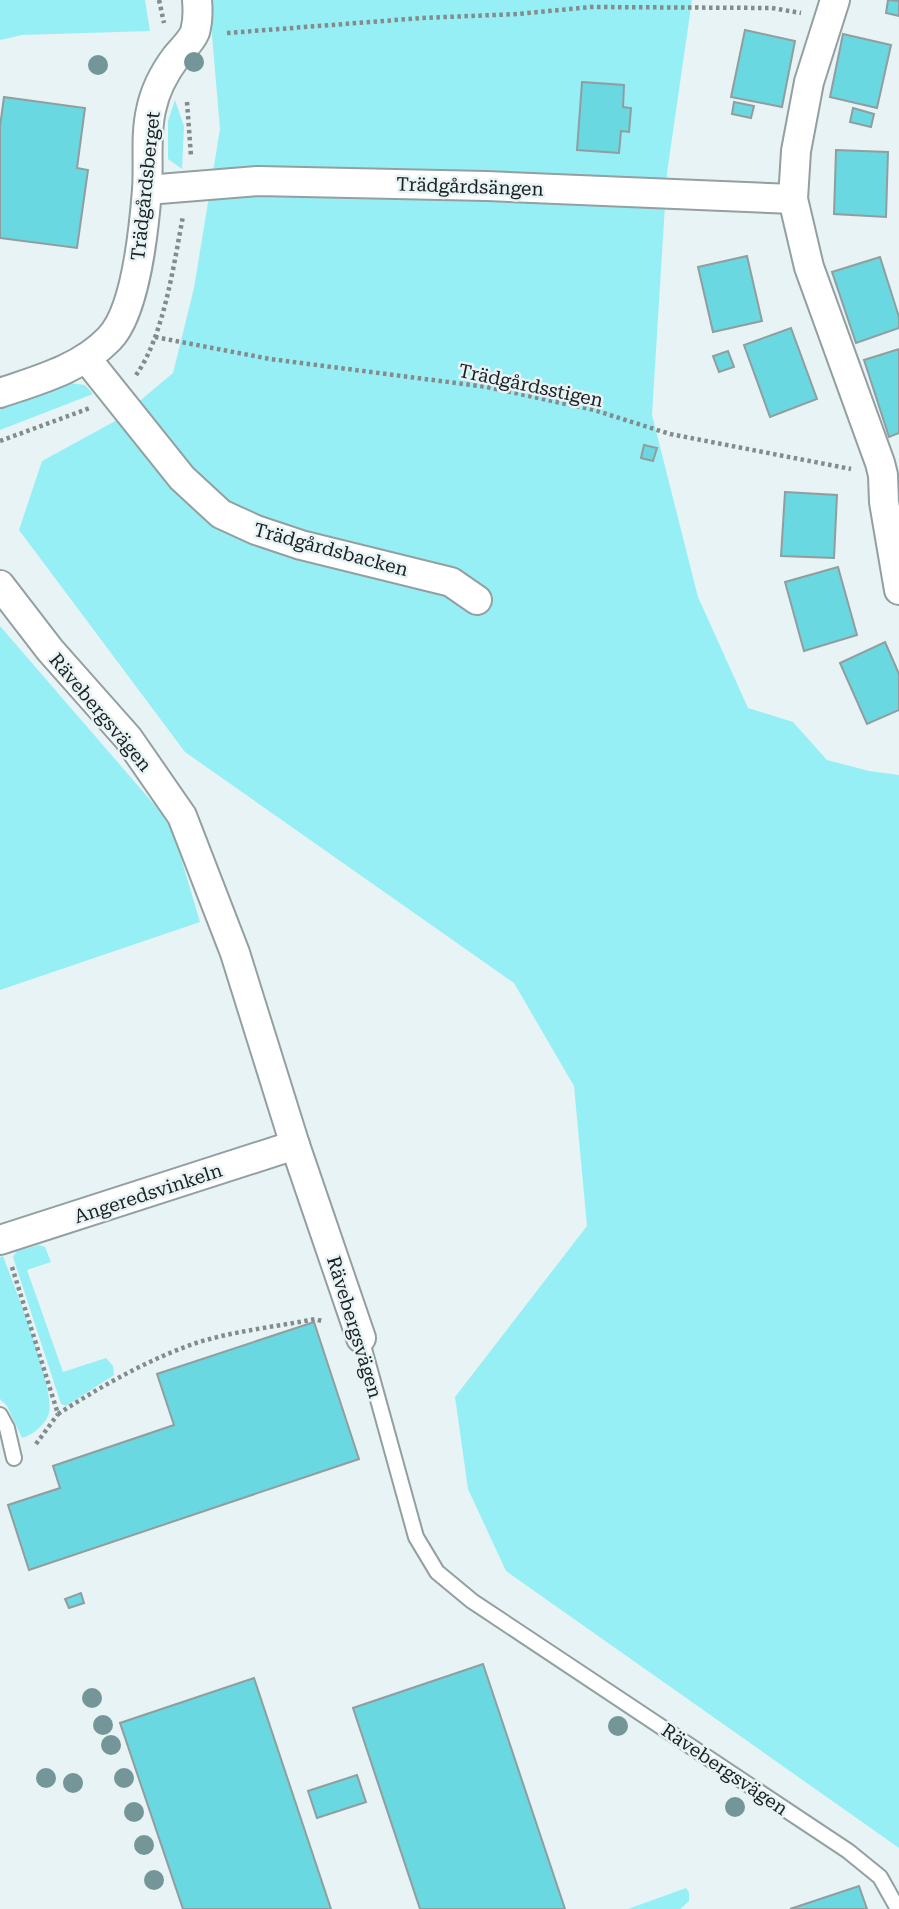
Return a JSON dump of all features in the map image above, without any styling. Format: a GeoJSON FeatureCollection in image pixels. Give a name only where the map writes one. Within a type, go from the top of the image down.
{"type":"FeatureCollection","features":[{"type":"Feature","properties":{"kind":"street"},"geometry":{"type":"LineString","coordinates":[[194,35],[198,15],[197,0]]}},
{"type":"Feature","properties":{"kind":"street"},"geometry":{"type":"LineString","coordinates":[[832,10],[809,82],[796,151],[793,199],[809,267],[883,475],[884,502],[899,590]]}},
{"type":"Feature","properties":{"kind":"street","name":"Trädgårdsberget"},"geometry":{"type":"LineString","coordinates":[[0,393],[52,376],[86,358],[111,338],[125,314],[138,261],[147,190],[150,113],[156,90],[174,60],[194,35]]}},
{"type":"Feature","properties":{"kind":"street","name":"Trädgårdsängen"},"geometry":{"type":"LineString","coordinates":[[147,190],[258,181],[487,186],[793,199]]}},
{"type":"Feature","properties":{"kind":"street","name":"Trädgårdsbacken"},"geometry":{"type":"LineString","coordinates":[[86,358],[182,478],[221,514],[256,530],[301,545],[451,582],[477,600]]}},
{"type":"Feature","properties":{"kind":"street","name":"Rävebergsvägen"},"geometry":{"type":"LineString","coordinates":[[0,585],[50,650],[128,738],[182,816],[235,953],[295,1145],[360,1335]]}},
{"type":"Feature","properties":{"kind":"street","name":"Angeredsvinkeln"},"geometry":{"type":"LineString","coordinates":[[1,1240],[295,1145]]}},
{"type":"Feature","properties":{"kind":"lane","name":"Rävebergsvägen"},"geometry":{"type":"LineString","coordinates":[[360,1335],[416,1536],[437,1572],[472,1601],[848,1851],[880,1877],[898,1909]]}},
{"type":"Feature","properties":{"kind":"lane"},"geometry":{"type":"LineString","coordinates":[[0,1415],[7,1428],[14,1458]]}},
{"type":"Feature","properties":{"kind":"path"},"geometry":{"type":"LineString","coordinates":[[194,35],[591,7],[832,10]]}},
{"type":"Feature","properties":{"kind":"path","name":"Trädgårdsstigen"},"geometry":{"type":"LineString","coordinates":[[155,338],[270,359],[487,387],[594,410],[670,434],[883,475]]}},
{"type":"Feature","properties":{"kind":"path"},"geometry":{"type":"LineString","coordinates":[[1,1240],[58,1414]]}},
{"type":"Feature","properties":{"kind":"path"},"geometry":{"type":"LineString","coordinates":[[14,1458],[32,1450],[58,1414],[108,1383],[204,1341],[315,1319],[360,1335]]}},
{"type":"Feature","properties":{"kind":"shaded area"},"geometry":{"type":"Polygon","coordinates":[[[0,0],[145,0],[150,31],[22,35],[0,40],[0,0]]]}},
{"type":"Feature","properties":{"kind":"shaded area"},"geometry":{"type":"Polygon","coordinates":[[[209,0],[692,0],[667,173],[652,415],[698,597],[748,708],[793,722],[827,760],[869,771],[899,775],[899,1848],[506,1571],[468,1489],[455,1397],[587,1226],[574,1086],[514,983],[185,752],[19,530],[42,461],[117,420],[173,373],[194,288],[220,129],[209,0]]]}},
{"type":"Feature","properties":{"kind":"shaded area"},"geometry":{"type":"Polygon","coordinates":[[[175,100],[184,126],[182,169],[168,159],[168,121],[175,100]]]}},
{"type":"Feature","properties":{"kind":"shaded area"},"geometry":{"type":"Polygon","coordinates":[[[69,383],[85,385],[93,394],[0,430],[0,408],[69,383]]]}},
{"type":"Feature","properties":{"kind":"shaded area"},"geometry":{"type":"Polygon","coordinates":[[[0,626],[171,824],[200,922],[0,990],[0,626]]]}},
{"type":"Feature","properties":{"kind":"shaded area"},"geometry":{"type":"Polygon","coordinates":[[[39,1245],[45,1247],[51,1262],[27,1270],[63,1372],[106,1358],[113,1366],[114,1375],[66,1406],[61,1404],[13,1257],[17,1251],[39,1245]]]}},
{"type":"Feature","properties":{"kind":"shaded area"},"geometry":{"type":"Polygon","coordinates":[[[3,1256],[40,1360],[49,1400],[49,1413],[45,1421],[35,1432],[22,1438],[7,1406],[0,1399],[0,1257],[3,1256]]]}},
{"type":"Feature","properties":{"kind":"shaded area"},"geometry":{"type":"Polygon","coordinates":[[[686,1888],[689,1901],[680,1909],[628,1909],[686,1888]]]}},
{"type":"Feature","properties":{"kind":"building"},"geometry":{"type":"Polygon","coordinates":[[[888,0],[899,1],[899,16],[886,13],[888,0]]]}},
{"type":"Feature","properties":{"kind":"building"},"geometry":{"type":"Polygon","coordinates":[[[745,30],[795,41],[782,107],[731,97],[745,30]]]}},
{"type":"Feature","properties":{"kind":"building"},"geometry":{"type":"Polygon","coordinates":[[[843,34],[891,45],[877,108],[830,97],[843,34]]]}},
{"type":"Feature","properties":{"kind":"building"},"geometry":{"type":"Polygon","coordinates":[[[582,82],[624,85],[623,107],[631,108],[629,132],[621,131],[619,153],[577,150],[582,82]]]}},
{"type":"Feature","properties":{"kind":"building"},"geometry":{"type":"Polygon","coordinates":[[[4,97],[85,108],[77,168],[88,170],[77,248],[0,238],[0,126],[4,97]]]}},
{"type":"Feature","properties":{"kind":"building"},"geometry":{"type":"Polygon","coordinates":[[[734,102],[754,106],[751,118],[732,114],[734,102]]]}},
{"type":"Feature","properties":{"kind":"building"},"geometry":{"type":"Polygon","coordinates":[[[853,108],[874,114],[871,127],[850,122],[853,108]]]}},
{"type":"Feature","properties":{"kind":"building"},"geometry":{"type":"Polygon","coordinates":[[[836,150],[888,152],[886,217],[834,214],[836,150]]]}},
{"type":"Feature","properties":{"kind":"building"},"geometry":{"type":"Polygon","coordinates":[[[747,256],[762,321],[713,332],[698,267],[747,256]]]}},
{"type":"Feature","properties":{"kind":"building"},"geometry":{"type":"Polygon","coordinates":[[[880,257],[899,317],[899,328],[856,343],[832,272],[880,257]]]}},
{"type":"Feature","properties":{"kind":"building"},"geometry":{"type":"Polygon","coordinates":[[[791,328],[817,399],[770,417],[744,345],[791,328]]]}},
{"type":"Feature","properties":{"kind":"building"},"geometry":{"type":"Polygon","coordinates":[[[899,349],[899,433],[889,437],[864,360],[899,349]]]}},
{"type":"Feature","properties":{"kind":"building"},"geometry":{"type":"Polygon","coordinates":[[[728,351],[734,367],[719,372],[713,356],[728,351]]]}},
{"type":"Feature","properties":{"kind":"building"},"geometry":{"type":"Polygon","coordinates":[[[644,445],[657,448],[653,461],[641,458],[644,445]]]}},
{"type":"Feature","properties":{"kind":"building"},"geometry":{"type":"Polygon","coordinates":[[[785,492],[837,495],[834,558],[781,556],[785,492]]]}},
{"type":"Feature","properties":{"kind":"building"},"geometry":{"type":"Polygon","coordinates":[[[838,567],[857,635],[804,651],[785,582],[838,567]]]}},
{"type":"Feature","properties":{"kind":"building"},"geometry":{"type":"Polygon","coordinates":[[[885,642],[899,674],[899,710],[867,724],[840,663],[885,642]]]}},
{"type":"Feature","properties":{"kind":"building"},"geometry":{"type":"Polygon","coordinates":[[[314,1322],[359,1459],[29,1570],[8,1505],[60,1488],[53,1466],[174,1425],[157,1374],[314,1322]]]}},
{"type":"Feature","properties":{"kind":"building"},"geometry":{"type":"Polygon","coordinates":[[[81,1593],[84,1603],[69,1608],[65,1599],[81,1593]]]}},
{"type":"Feature","properties":{"kind":"building"},"geometry":{"type":"Polygon","coordinates":[[[483,1664],[565,1909],[420,1909],[353,1708],[483,1664]]]}},
{"type":"Feature","properties":{"kind":"building"},"geometry":{"type":"Polygon","coordinates":[[[254,1678],[331,1909],[183,1909],[120,1723],[254,1678]]]}},
{"type":"Feature","properties":{"kind":"building"},"geometry":{"type":"Polygon","coordinates":[[[357,1775],[366,1802],[317,1818],[308,1791],[357,1775]]]}},
{"type":"Feature","properties":{"kind":"building"},"geometry":{"type":"Polygon","coordinates":[[[859,1886],[867,1909],[790,1909],[859,1886]]]}}]}
